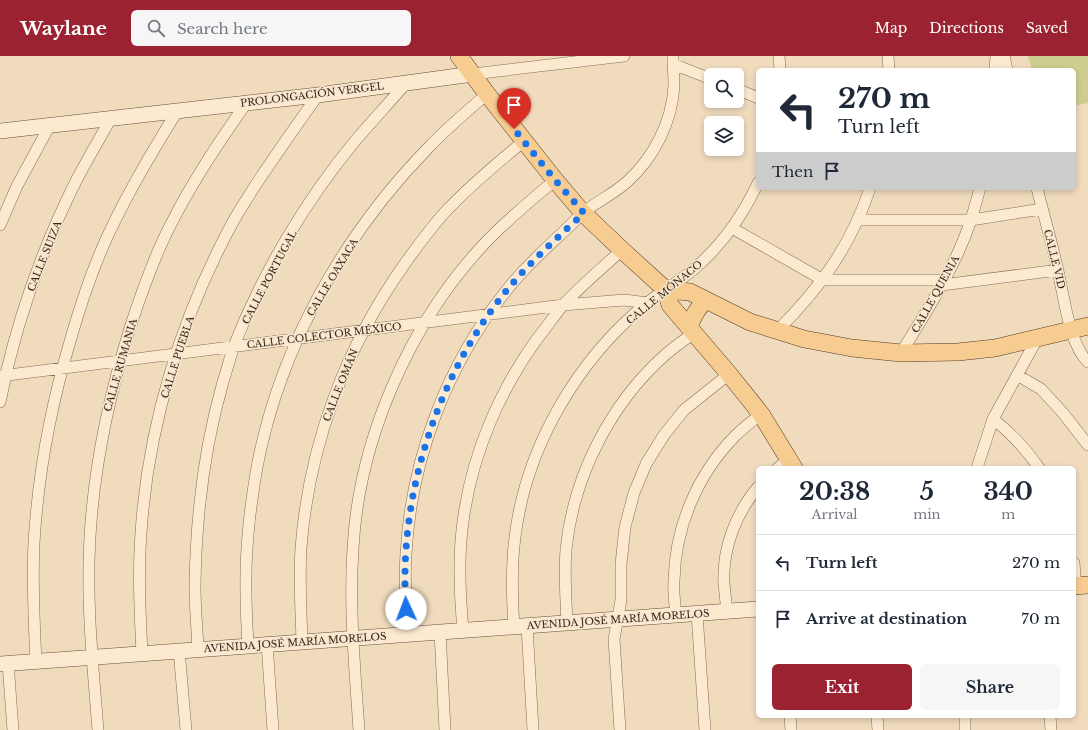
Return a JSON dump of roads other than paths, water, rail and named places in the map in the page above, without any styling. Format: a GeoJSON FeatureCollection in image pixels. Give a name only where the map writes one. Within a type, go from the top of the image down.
{"type":"FeatureCollection","features":[{"type":"Feature","properties":{"kind":"main road"},"geometry":{"type":"LineString","coordinates":[[459,56],[555,180],[584,213],[666,290],[670,305],[761,414],[787,465]]}},
{"type":"Feature","properties":{"kind":"main road"},"geometry":{"type":"LineString","coordinates":[[666,290],[690,292],[750,322],[804,339],[852,348],[901,353],[958,352],[995,348],[1088,326]]}},
{"type":"Feature","properties":{"kind":"main road"},"geometry":{"type":"LineString","coordinates":[[692,330],[693,316],[698,307],[706,300]]}},
{"type":"Feature","properties":{"kind":"street","name":"PROLONGACIÓN VERGEL"},"geometry":{"type":"LineString","coordinates":[[0,131],[318,95],[407,82],[624,56]]}},
{"type":"Feature","properties":{"kind":"street"},"geometry":{"type":"LineString","coordinates":[[779,56],[780,68]]}},
{"type":"Feature","properties":{"kind":"street"},"geometry":{"type":"LineString","coordinates":[[888,56],[889,68]]}},
{"type":"Feature","properties":{"kind":"street"},"geometry":{"type":"LineString","coordinates":[[995,68],[996,56]]}},
{"type":"Feature","properties":{"kind":"street"},"geometry":{"type":"LineString","coordinates":[[1004,56],[1007,68]]}},
{"type":"Feature","properties":{"kind":"street"},"geometry":{"type":"LineString","coordinates":[[408,634],[405,597],[406,553],[411,508],[418,471],[427,440],[443,397],[462,358],[489,314],[506,290],[529,264],[584,213],[627,182],[648,160],[659,140],[668,116],[674,87],[673,60],[704,76]]}},
{"type":"Feature","properties":{"kind":"street","name":"CALLE PORTUGAL"},"geometry":{"type":"LineString","coordinates":[[198,649],[195,588],[197,526],[200,496],[204,466],[216,405],[234,346],[268,273],[310,202],[355,141],[407,82]]}},
{"type":"Feature","properties":{"kind":"street"},"geometry":{"type":"LineString","coordinates":[[744,92],[756,97]]}},
{"type":"Feature","properties":{"kind":"street","name":"CALLE OAXACA"},"geometry":{"type":"LineString","coordinates":[[248,645],[246,592],[247,554],[250,514],[257,467],[277,390],[298,338],[321,292],[345,252],[370,216],[429,147],[487,94]]}},
{"type":"Feature","properties":{"kind":"street","name":"CALLE PUEBLA"},"geometry":{"type":"LineString","coordinates":[[142,653],[139,585],[141,532],[148,472],[160,412],[177,354],[202,286],[234,219],[274,156],[318,95]]}},
{"type":"Feature","properties":{"kind":"street","name":"CALLE RUMANIA"},"geometry":{"type":"LineString","coordinates":[[98,730],[89,597],[90,537],[95,478],[105,419],[120,361],[142,292],[169,226],[205,163],[247,102]]}},
{"type":"Feature","properties":{"kind":"street"},"geometry":{"type":"LineString","coordinates":[[36,661],[33,587],[34,543],[40,484],[49,426],[62,369],[82,300],[108,234],[141,170],[178,110]]}},
{"type":"Feature","properties":{"kind":"street","name":"CALLE SUIZA"},"geometry":{"type":"LineString","coordinates":[[0,402],[3,375],[24,308],[48,242],[77,179],[111,118]]}},
{"type":"Feature","properties":{"kind":"street"},"geometry":{"type":"LineString","coordinates":[[0,225],[17,186],[50,125]]}},
{"type":"Feature","properties":{"kind":"street","name":"CALLE OMÁN"},"geometry":{"type":"LineString","coordinates":[[302,641],[300,594],[301,548],[307,498],[324,425],[342,374],[363,330],[388,287],[423,238],[447,210],[477,180],[524,141]]}},
{"type":"Feature","properties":{"kind":"street"},"geometry":{"type":"LineString","coordinates":[[359,730],[351,595],[353,547],[361,487],[369,452],[383,408],[405,360],[426,322],[455,279],[485,243],[518,211],[555,180]]}},
{"type":"Feature","properties":{"kind":"street","name":"CALLE MÓNACO"},"geometry":{"type":"LineString","coordinates":[[533,730],[520,626],[512,582],[515,536],[524,491],[539,448],[559,406],[584,368],[614,334],[648,303],[694,269],[708,255],[732,228],[750,200],[756,187]]}},
{"type":"Feature","properties":{"kind":"street"},"geometry":{"type":"LineString","coordinates":[[777,331],[802,306],[823,280],[840,255],[858,220],[869,190]]}},
{"type":"Feature","properties":{"kind":"street","name":"CALLE QUENIA"},"geometry":{"type":"LineString","coordinates":[[901,353],[943,283],[962,243],[971,220],[979,190]]}},
{"type":"Feature","properties":{"kind":"street","name":"CALLE VID"},"geometry":{"type":"LineString","coordinates":[[1037,190],[1058,270],[1071,330],[1082,357],[1088,362]]}},
{"type":"Feature","properties":{"kind":"street"},"geometry":{"type":"LineString","coordinates":[[858,220],[971,220],[1042,209]]}},
{"type":"Feature","properties":{"kind":"street"},"geometry":{"type":"LineString","coordinates":[[732,228],[823,280],[943,283],[1058,270]]}},
{"type":"Feature","properties":{"kind":"street"},"geometry":{"type":"LineString","coordinates":[[463,630],[459,580],[462,530],[471,480],[486,433],[506,387],[532,344],[563,305],[622,250]]}},
{"type":"Feature","properties":{"kind":"street","name":"CALLE COLECTOR MÉXICO"},"geometry":{"type":"LineString","coordinates":[[3,375],[62,369],[563,305],[624,300],[648,303]]}},
{"type":"Feature","properties":{"kind":"street"},"geometry":{"type":"LineString","coordinates":[[568,623],[564,586],[566,549],[572,512],[586,470],[598,443],[616,411],[639,382],[692,330]]}},
{"type":"Feature","properties":{"kind":"street"},"geometry":{"type":"LineString","coordinates":[[978,466],[993,419],[1037,339]]}},
{"type":"Feature","properties":{"kind":"street"},"geometry":{"type":"LineString","coordinates":[[620,730],[614,639],[621,600],[621,564],[625,527],[634,493],[646,464],[664,435],[684,410],[729,374]]}},
{"type":"Feature","properties":{"kind":"street"},"geometry":{"type":"LineString","coordinates":[[1017,375],[1041,389],[1088,444]]}},
{"type":"Feature","properties":{"kind":"street"},"geometry":{"type":"LineString","coordinates":[[676,615],[674,582],[676,550],[687,512],[697,488],[714,460],[736,435],[761,414]]}},
{"type":"Feature","properties":{"kind":"street"},"geometry":{"type":"LineString","coordinates":[[993,419],[1008,430],[1038,466]]}},
{"type":"Feature","properties":{"kind":"street"},"geometry":{"type":"LineString","coordinates":[[728,612],[724,583],[726,554],[734,526],[748,500],[756,490]]}},
{"type":"Feature","properties":{"kind":"street"},"geometry":{"type":"LineString","coordinates":[[1076,572],[1079,585]]}},
{"type":"Feature","properties":{"kind":"street","name":"AVENIDA JOSÉ MARÍA MORELOS"},"geometry":{"type":"LineString","coordinates":[[4,663],[756,609]]}},
{"type":"Feature","properties":{"kind":"street"},"geometry":{"type":"LineString","coordinates":[[697,614],[705,730]]}},
{"type":"Feature","properties":{"kind":"street"},"geometry":{"type":"LineString","coordinates":[[440,632],[445,730]]}},
{"type":"Feature","properties":{"kind":"street"},"geometry":{"type":"LineString","coordinates":[[267,644],[273,730]]}},
{"type":"Feature","properties":{"kind":"street"},"geometry":{"type":"LineString","coordinates":[[179,650],[186,730]]}},
{"type":"Feature","properties":{"kind":"street"},"geometry":{"type":"LineString","coordinates":[[4,663],[13,730]]}},
{"type":"Feature","properties":{"kind":"street"},"geometry":{"type":"LineString","coordinates":[[790,718],[791,730]]}},
{"type":"Feature","properties":{"kind":"street"},"geometry":{"type":"LineString","coordinates":[[877,718],[878,730]]}},
{"type":"Feature","properties":{"kind":"street"},"geometry":{"type":"LineString","coordinates":[[965,718],[966,730]]}},
{"type":"Feature","properties":{"kind":"street"},"geometry":{"type":"LineString","coordinates":[[1050,718],[1051,730]]}}]}
